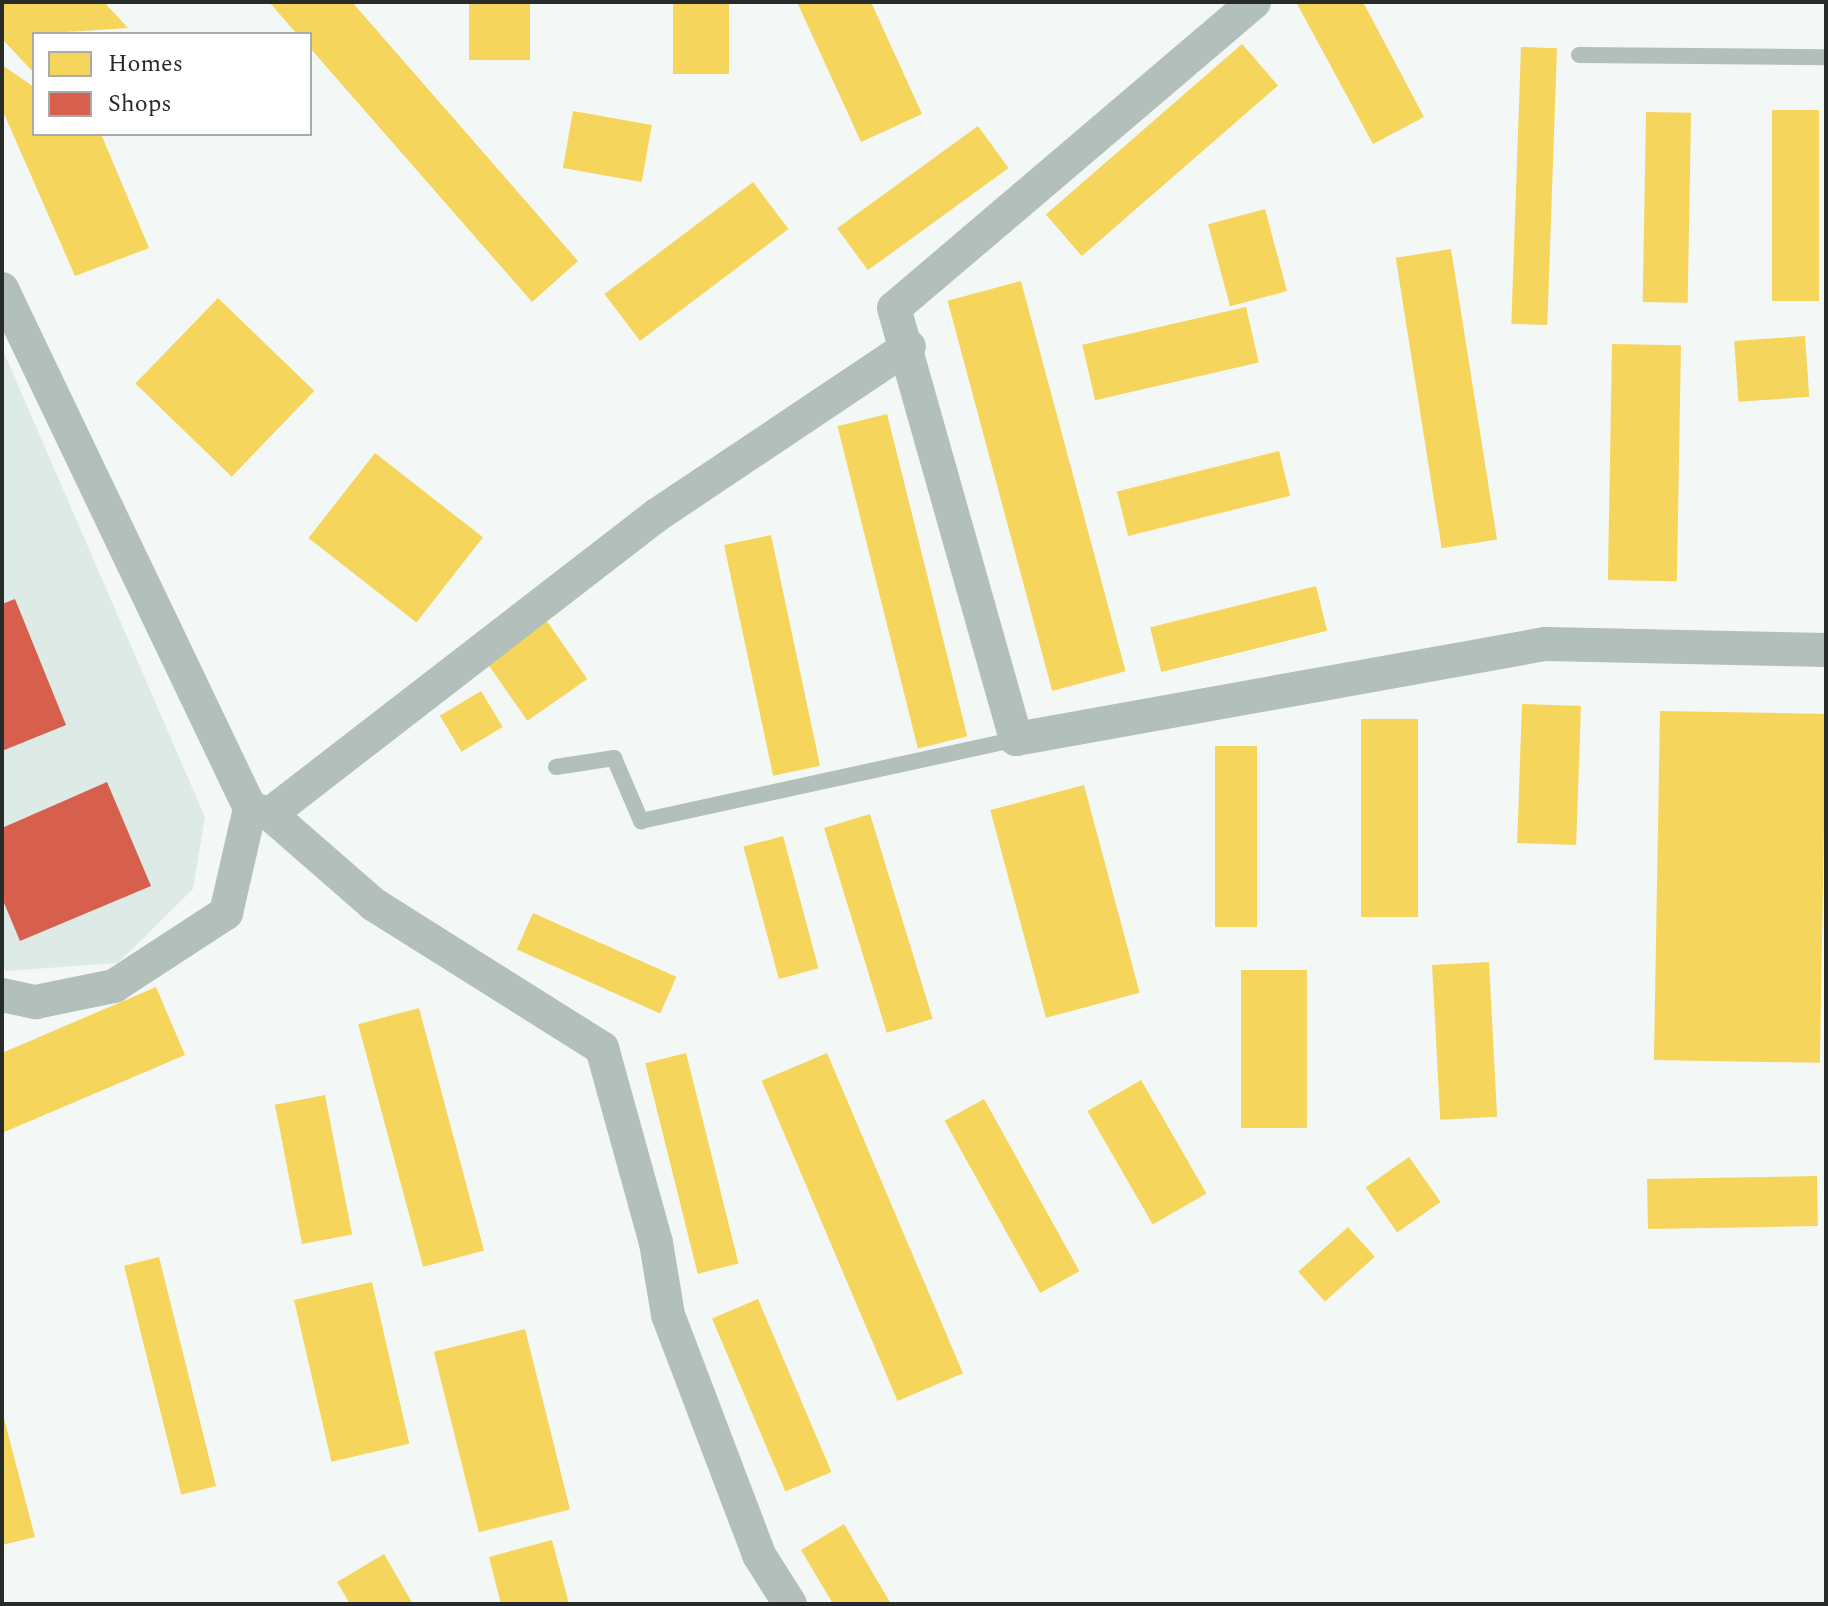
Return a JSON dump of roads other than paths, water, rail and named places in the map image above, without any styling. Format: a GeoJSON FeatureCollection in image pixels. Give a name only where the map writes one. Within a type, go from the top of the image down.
{"type":"FeatureCollection","features":[{"type":"Feature","properties":{"kind":"street"},"geometry":{"type":"LineString","coordinates":[[1254,2],[894,308],[909,346],[1016,739],[1545,644],[1826,650]]}},
{"type":"Feature","properties":{"kind":"street"},"geometry":{"type":"LineString","coordinates":[[2,289],[260,811],[373,904],[602,1048],[656,1243],[668,1315],[759,1555],[790,1604]]}},
{"type":"Feature","properties":{"kind":"street"},"geometry":{"type":"LineString","coordinates":[[2,995],[36,1002],[114,986],[226,913],[260,811],[657,515],[909,346]]}},
{"type":"Feature","properties":{"kind":"lane"},"geometry":{"type":"LineString","coordinates":[[1579,55],[1826,57]]}},
{"type":"Feature","properties":{"kind":"lane"},"geometry":{"type":"LineString","coordinates":[[556,767],[614,758],[641,821],[1016,739]]}}]}
